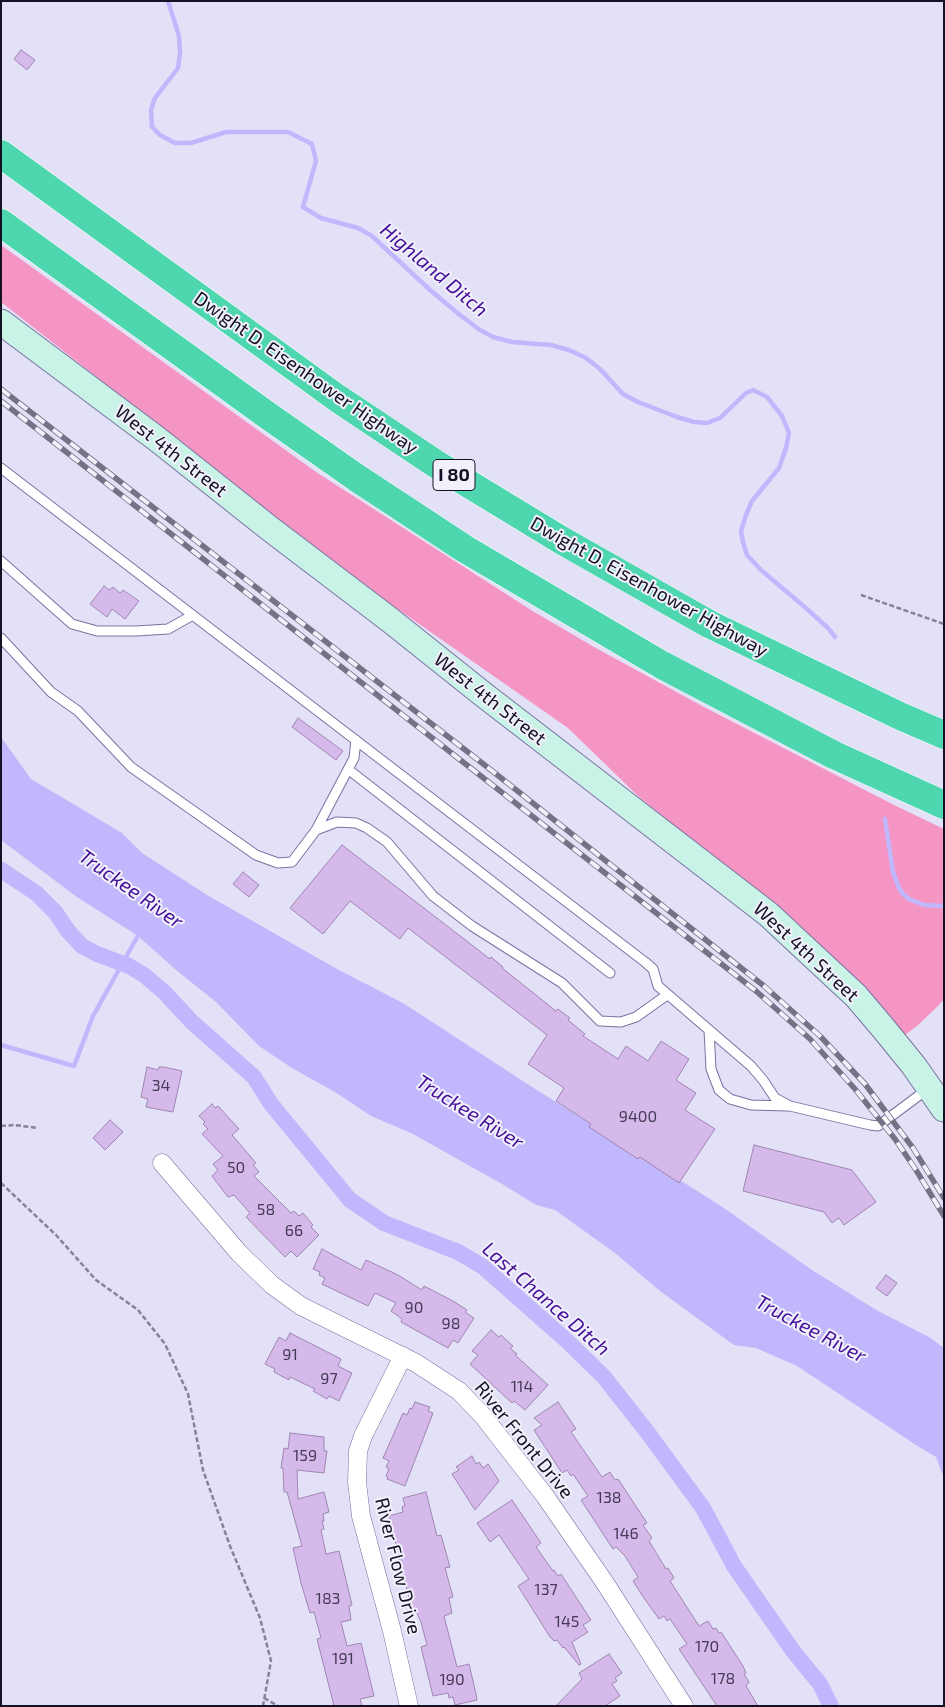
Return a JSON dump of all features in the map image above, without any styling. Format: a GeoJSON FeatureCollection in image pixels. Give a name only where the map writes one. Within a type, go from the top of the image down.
{"type":"FeatureCollection","features":[{"type":"Feature","properties":{"kind":"highway","name":"Dwight D. Eisenhower Highway"},"geometry":{"type":"LineString","coordinates":[[1,154],[337,398],[436,464],[561,540],[709,624],[944,735]]}},
{"type":"Feature","properties":{"kind":"highway"},"geometry":{"type":"LineString","coordinates":[[1,223],[267,415],[357,478],[466,549],[662,665],[834,754],[944,805]]}},
{"type":"Feature","properties":{"kind":"main road","name":"West 4th Street"},"geometry":{"type":"LineString","coordinates":[[2,322],[157,439],[269,528],[768,914],[856,996],[884,1028],[944,1109]]}},
{"type":"Feature","properties":{"kind":"street","name":"River Front Drive"},"geometry":{"type":"LineString","coordinates":[[162,1163],[239,1253],[272,1285],[301,1306],[404,1356],[459,1391],[483,1416],[546,1496],[600,1575],[684,1706]]}},
{"type":"Feature","properties":{"kind":"street","name":"River Flow Drive"},"geometry":{"type":"LineString","coordinates":[[404,1356],[363,1436],[358,1451],[357,1482],[361,1516],[392,1631],[409,1706]]}},
{"type":"Feature","properties":{"kind":"lane"},"geometry":{"type":"LineString","coordinates":[[1,468],[645,962],[653,969],[658,986],[667,995],[751,1066],[764,1080],[775,1098],[790,1106]]}},
{"type":"Feature","properties":{"kind":"lane"},"geometry":{"type":"LineString","coordinates":[[1,561],[72,624],[97,631],[168,629],[193,615]]}},
{"type":"Feature","properties":{"kind":"lane"},"geometry":{"type":"LineString","coordinates":[[1,638],[51,692],[78,711],[131,767],[256,855],[278,863],[292,862],[316,830],[349,770],[354,758],[356,740]]}},
{"type":"Feature","properties":{"kind":"lane"},"geometry":{"type":"LineString","coordinates":[[349,770],[610,973]]}},
{"type":"Feature","properties":{"kind":"lane"},"geometry":{"type":"LineString","coordinates":[[316,830],[337,822],[356,823],[367,828],[387,842],[433,896],[472,926],[562,983],[600,1021],[621,1022],[636,1016],[667,995]]}},
{"type":"Feature","properties":{"kind":"lane"},"geometry":{"type":"LineString","coordinates":[[709,1030],[711,1069],[719,1090],[730,1099],[751,1105],[790,1106],[878,1126],[929,1088]]}},
{"type":"Feature","properties":{"kind":"path"},"geometry":{"type":"LineString","coordinates":[[861,595],[944,624]]}},
{"type":"Feature","properties":{"kind":"path"},"geometry":{"type":"LineString","coordinates":[[1,1126],[14,1125],[38,1128]]}},
{"type":"Feature","properties":{"kind":"path"},"geometry":{"type":"LineString","coordinates":[[1,1183],[56,1235],[96,1280],[138,1310],[165,1344],[188,1394],[203,1470],[230,1546],[260,1618],[271,1661],[263,1706]]}},
{"type":"Feature","properties":{"kind":"path"},"geometry":{"type":"LineString","coordinates":[[264,1698],[278,1706]]}},
{"type":"Feature","properties":{"kind":"shaded area"},"geometry":{"type":"Polygon","coordinates":[[[1,245],[316,472],[531,610],[704,707],[944,829],[944,999],[917,1026],[905,1035],[864,988],[810,936],[638,796],[568,728],[392,605],[261,506],[1,302],[1,245]]]}},
{"type":"Feature","properties":{"kind":"water","name":"Truckee River"},"geometry":{"type":"Polygon","coordinates":[[[1,737],[31,779],[122,833],[142,853],[207,895],[337,969],[403,1003],[721,1206],[812,1270],[878,1311],[929,1337],[944,1348],[944,1478],[936,1457],[797,1366],[756,1348],[734,1345],[660,1291],[615,1253],[555,1210],[536,1205],[413,1134],[371,1116],[259,1046],[216,1002],[138,936],[77,897],[1,840],[1,737]]]}},
{"type":"Feature","properties":{"kind":"building"},"geometry":{"type":"Polygon","coordinates":[[[21,50],[35,60],[27,70],[14,59],[21,50]]]}},
{"type":"Feature","properties":{"kind":"building"},"geometry":{"type":"Polygon","coordinates":[[[104,586],[109,590],[113,587],[120,593],[123,590],[139,601],[125,619],[112,609],[107,617],[90,604],[104,586]]]}},
{"type":"Feature","properties":{"kind":"building"},"geometry":{"type":"Polygon","coordinates":[[[298,718],[343,751],[336,760],[292,727],[298,718]]]}},
{"type":"Feature","properties":{"kind":"building"},"geometry":{"type":"Polygon","coordinates":[[[342,845],[490,959],[491,957],[556,1011],[558,1009],[570,1018],[568,1020],[585,1034],[583,1036],[618,1059],[626,1046],[648,1061],[661,1041],[689,1059],[676,1080],[696,1093],[685,1110],[715,1129],[679,1183],[589,1127],[591,1124],[556,1101],[564,1088],[528,1064],[547,1035],[408,928],[400,939],[350,901],[323,934],[290,908],[342,845]]]}},
{"type":"Feature","properties":{"kind":"building"},"geometry":{"type":"Polygon","coordinates":[[[243,872],[259,885],[249,897],[233,884],[243,872]]]}},
{"type":"Feature","properties":{"kind":"building"},"geometry":{"type":"Polygon","coordinates":[[[147,1067],[158,1070],[159,1067],[164,1067],[182,1071],[173,1112],[146,1107],[148,1099],[141,1097],[147,1067]]]}},
{"type":"Feature","properties":{"kind":"building"},"geometry":{"type":"Polygon","coordinates":[[[212,1104],[215,1108],[218,1106],[239,1129],[232,1135],[256,1163],[253,1165],[259,1172],[254,1176],[291,1213],[294,1211],[299,1216],[303,1213],[313,1225],[311,1227],[319,1235],[297,1257],[291,1251],[285,1257],[246,1217],[250,1213],[234,1195],[228,1197],[212,1176],[218,1170],[213,1164],[223,1156],[202,1134],[208,1129],[203,1124],[205,1122],[199,1116],[212,1104]]]}},
{"type":"Feature","properties":{"kind":"building"},"geometry":{"type":"Polygon","coordinates":[[[110,1120],[123,1132],[105,1150],[93,1138],[110,1120]]]}},
{"type":"Feature","properties":{"kind":"building"},"geometry":{"type":"Polygon","coordinates":[[[754,1145],[852,1170],[876,1202],[844,1225],[839,1218],[832,1223],[824,1212],[743,1191],[754,1145]]]}},
{"type":"Feature","properties":{"kind":"building"},"geometry":{"type":"Polygon","coordinates":[[[322,1249],[361,1270],[366,1260],[398,1275],[422,1290],[424,1286],[453,1301],[467,1310],[465,1312],[474,1318],[458,1343],[453,1340],[448,1348],[401,1322],[402,1319],[391,1311],[396,1303],[375,1293],[368,1306],[322,1284],[325,1278],[319,1275],[320,1272],[313,1269],[322,1249]]]}},
{"type":"Feature","properties":{"kind":"building"},"geometry":{"type":"Polygon","coordinates":[[[886,1275],[897,1283],[887,1296],[876,1288],[886,1275]]]}},
{"type":"Feature","properties":{"kind":"building"},"geometry":{"type":"Polygon","coordinates":[[[491,1330],[499,1337],[501,1335],[513,1346],[510,1348],[517,1354],[515,1355],[548,1385],[525,1410],[514,1401],[512,1403],[470,1364],[478,1355],[472,1351],[491,1330]]]}},
{"type":"Feature","properties":{"kind":"building"},"geometry":{"type":"Polygon","coordinates":[[[290,1333],[341,1359],[338,1366],[352,1373],[339,1401],[329,1396],[327,1399],[313,1391],[315,1389],[290,1377],[289,1380],[274,1372],[275,1369],[265,1364],[279,1337],[286,1341],[290,1333]]]}},
{"type":"Feature","properties":{"kind":"building"},"geometry":{"type":"Polygon","coordinates":[[[415,1402],[430,1407],[428,1411],[433,1413],[405,1486],[387,1479],[388,1477],[386,1476],[389,1469],[386,1467],[389,1461],[383,1458],[403,1413],[407,1415],[415,1402]]]}},
{"type":"Feature","properties":{"kind":"building"},"geometry":{"type":"Polygon","coordinates":[[[558,1402],[576,1429],[571,1432],[602,1477],[610,1472],[615,1480],[618,1479],[647,1523],[643,1525],[652,1538],[649,1541],[666,1569],[668,1568],[674,1578],[670,1581],[699,1626],[708,1621],[713,1629],[716,1628],[719,1633],[721,1632],[743,1666],[746,1673],[744,1674],[749,1682],[746,1686],[758,1706],[717,1706],[679,1649],[687,1644],[670,1619],[667,1621],[664,1616],[659,1619],[644,1598],[633,1581],[638,1577],[625,1556],[616,1547],[613,1549],[581,1500],[588,1496],[573,1474],[571,1476],[567,1470],[562,1473],[534,1430],[542,1425],[534,1418],[558,1402]]]}},
{"type":"Feature","properties":{"kind":"building"},"geometry":{"type":"Polygon","coordinates":[[[290,1433],[324,1437],[324,1451],[327,1451],[324,1473],[297,1470],[298,1499],[324,1492],[329,1512],[323,1514],[324,1529],[321,1530],[326,1554],[339,1551],[352,1605],[349,1606],[351,1620],[341,1622],[347,1646],[361,1643],[374,1696],[360,1699],[362,1706],[334,1706],[317,1639],[321,1638],[314,1612],[310,1613],[301,1583],[293,1548],[302,1546],[287,1492],[284,1492],[283,1468],[281,1468],[284,1448],[288,1449],[290,1433]]]}},
{"type":"Feature","properties":{"kind":"building"},"geometry":{"type":"Polygon","coordinates":[[[472,1456],[476,1464],[479,1462],[483,1468],[488,1464],[499,1481],[475,1510],[452,1474],[459,1470],[456,1467],[472,1456]]]}},
{"type":"Feature","properties":{"kind":"building"},"geometry":{"type":"Polygon","coordinates":[[[426,1492],[437,1536],[441,1535],[450,1567],[445,1568],[453,1597],[449,1598],[452,1613],[444,1616],[457,1667],[469,1664],[477,1700],[455,1705],[453,1697],[449,1698],[448,1693],[433,1696],[421,1647],[427,1645],[421,1622],[415,1609],[412,1610],[389,1516],[403,1512],[402,1507],[405,1506],[403,1498],[426,1492]]]}},
{"type":"Feature","properties":{"kind":"building"},"geometry":{"type":"Polygon","coordinates":[[[512,1500],[541,1543],[536,1547],[553,1571],[558,1576],[561,1574],[591,1620],[583,1625],[588,1632],[572,1642],[581,1664],[579,1665],[557,1640],[554,1641],[550,1637],[518,1586],[529,1579],[499,1535],[490,1542],[477,1523],[512,1500]]]}},
{"type":"Feature","properties":{"kind":"building"},"geometry":{"type":"Polygon","coordinates":[[[609,1654],[622,1673],[615,1678],[617,1681],[612,1684],[620,1696],[605,1706],[556,1706],[582,1679],[579,1673],[609,1654]]]}},
{"type":"Feature","properties":{"kind":"waterway","name":"Highland Ditch"},"geometry":{"type":"LineString","coordinates":[[168,1],[179,36],[180,53],[178,68],[155,98],[151,110],[152,127],[160,135],[175,143],[191,143],[226,132],[288,132],[312,144],[316,161],[303,207],[321,218],[358,228],[372,236],[430,290],[480,330],[493,337],[512,342],[551,345],[569,350],[586,358],[600,369],[623,394],[638,402],[677,417],[694,422],[707,423],[720,418],[746,393],[753,390],[767,397],[782,416],[789,433],[779,468],[752,501],[746,515],[741,531],[743,542],[747,555],[761,570],[828,628],[835,637]]}},
{"type":"Feature","properties":{"kind":"waterway","name":"Highland Ditch"},"geometry":{"type":"LineString","coordinates":[[885,819],[893,872],[903,894],[909,899],[924,905],[944,906]]}},
{"type":"Feature","properties":{"kind":"waterway","name":"Last Chance Ditch"},"geometry":{"type":"LineString","coordinates":[[1,870],[36,893],[56,913],[68,931],[82,946],[129,966],[144,975],[164,992],[192,1022],[254,1077],[271,1104],[350,1200],[384,1223],[458,1252],[482,1266],[566,1340],[604,1377],[703,1508],[734,1566],[793,1651],[820,1684],[831,1706]]}},
{"type":"Feature","properties":{"kind":"waterway"},"geometry":{"type":"LineString","coordinates":[[1,1045],[74,1066],[93,1016],[140,932]]}},
{"type":"Feature","properties":{"kind":"railway"},"geometry":{"type":"LineString","coordinates":[[1,389],[491,770],[764,986],[820,1036],[865,1084],[913,1148],[944,1198]]}},
{"type":"Feature","properties":{"kind":"railway"},"geometry":{"type":"LineString","coordinates":[[1,401],[756,991],[810,1039],[855,1089],[895,1139],[944,1216]]}}]}
